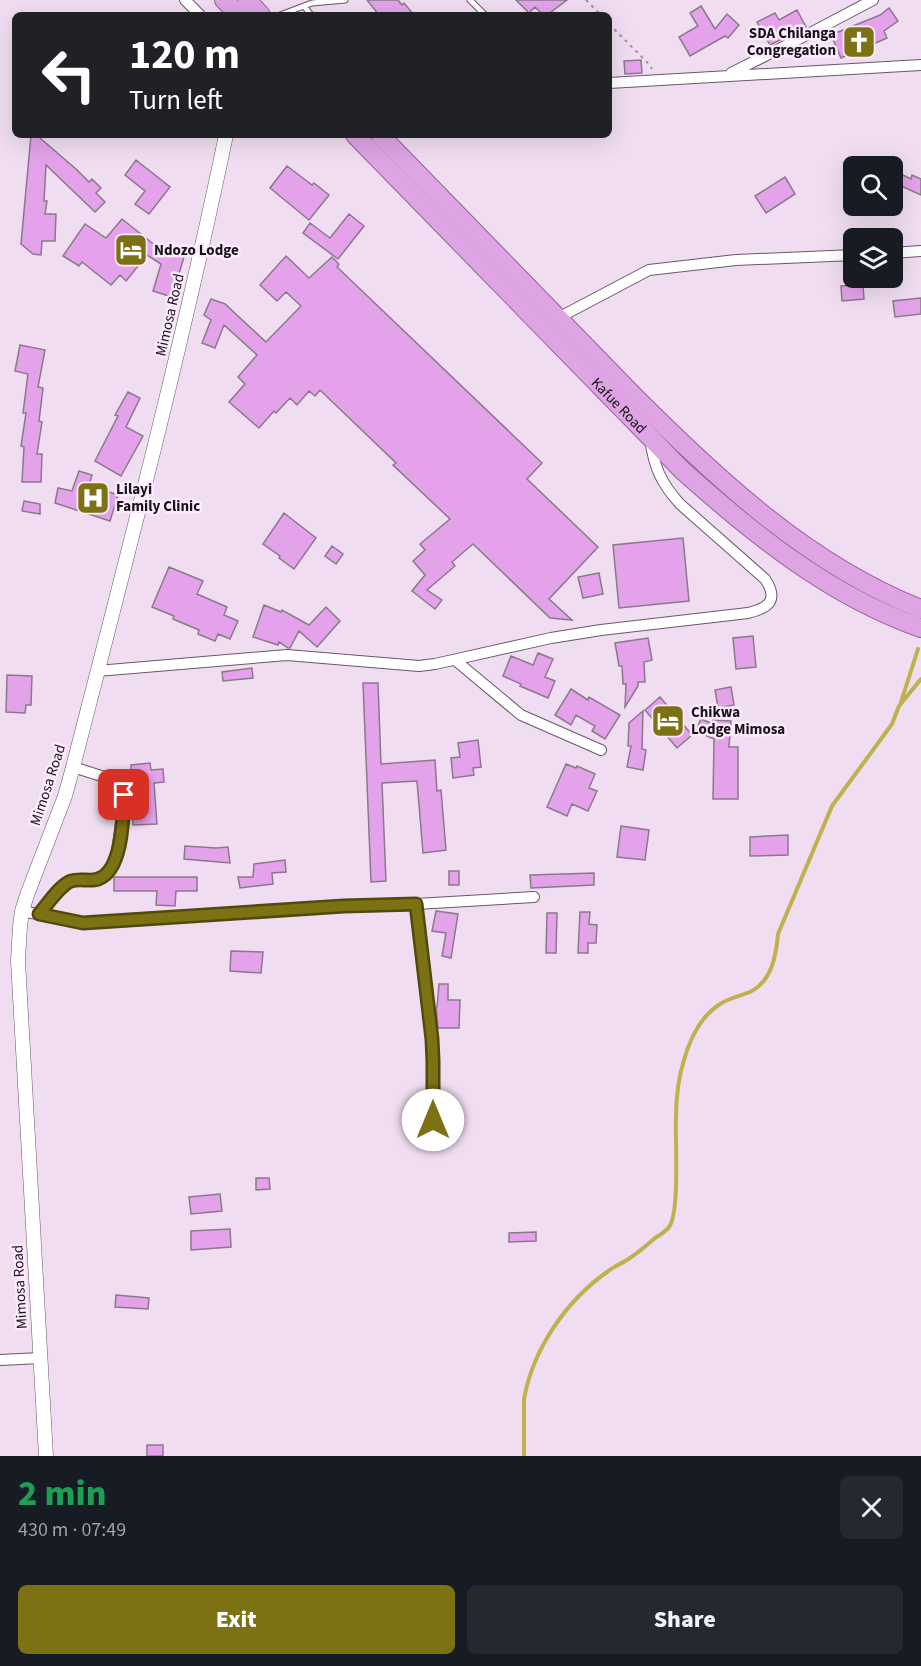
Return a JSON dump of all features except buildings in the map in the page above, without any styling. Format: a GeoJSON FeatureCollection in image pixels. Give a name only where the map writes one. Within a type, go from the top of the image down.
{"type":"FeatureCollection","features":[{"type":"Feature","properties":{"kind":"highway"},"geometry":{"type":"LineString","coordinates":[[224,0],[235,12]]}},
{"type":"Feature","properties":{"kind":"highway"},"geometry":{"type":"LineString","coordinates":[[247,0],[258,12]]}},
{"type":"Feature","properties":{"kind":"highway","name":"Kafue Road"},"geometry":{"type":"LineString","coordinates":[[358,138],[650,438],[715,500],[777,549],[837,589],[893,618],[921,628]]}},
{"type":"Feature","properties":{"kind":"highway","name":"Kafue Road"},"geometry":{"type":"LineString","coordinates":[[383,138],[673,435],[735,491],[767,518],[821,557],[898,600],[921,609]]}},
{"type":"Feature","properties":{"kind":"street"},"geometry":{"type":"LineString","coordinates":[[186,0],[197,12]]}},
{"type":"Feature","properties":{"kind":"street"},"geometry":{"type":"LineString","coordinates":[[725,75],[873,0]]}},
{"type":"Feature","properties":{"kind":"street"},"geometry":{"type":"LineString","coordinates":[[612,83],[921,65]]}},
{"type":"Feature","properties":{"kind":"street","name":"Mimosa Road"},"geometry":{"type":"LineString","coordinates":[[46,1456],[18,962],[22,911],[65,796],[73,767],[202,253],[225,138]]}},
{"type":"Feature","properties":{"kind":"street"},"geometry":{"type":"LineString","coordinates":[[903,252],[921,251]]}},
{"type":"Feature","properties":{"kind":"street"},"geometry":{"type":"LineString","coordinates":[[558,318],[649,270],[736,260],[843,255]]}},
{"type":"Feature","properties":{"kind":"street"},"geometry":{"type":"LineString","coordinates":[[97,671],[287,655],[418,666],[551,638],[601,630],[748,614],[760,610],[770,602],[772,591],[765,579],[680,504],[667,489],[660,478],[653,458],[650,438]]}},
{"type":"Feature","properties":{"kind":"street"},"geometry":{"type":"LineString","coordinates":[[455,660],[521,715],[601,750]]}},
{"type":"Feature","properties":{"kind":"street"},"geometry":{"type":"LineString","coordinates":[[39,914],[66,884],[75,880],[100,879],[108,873],[116,858],[123,809],[123,787],[117,781],[73,767]]}},
{"type":"Feature","properties":{"kind":"street"},"geometry":{"type":"LineString","coordinates":[[22,911],[83,923],[344,906],[534,897]]}},
{"type":"Feature","properties":{"kind":"street"},"geometry":{"type":"LineString","coordinates":[[416,904],[432,1039],[433,1120]]}},
{"type":"Feature","properties":{"kind":"street"},"geometry":{"type":"LineString","coordinates":[[0,1360],[41,1358]]}},
{"type":"Feature","properties":{"kind":"lane"},"geometry":{"type":"LineString","coordinates":[[287,12],[311,2],[345,0]]}},
{"type":"Feature","properties":{"kind":"lane"},"geometry":{"type":"LineString","coordinates":[[470,0],[482,12]]}},
{"type":"Feature","properties":{"kind":"lane"},"geometry":{"type":"LineString","coordinates":[[304,6],[309,12]]}},
{"type":"Feature","properties":{"kind":"path"},"geometry":{"type":"LineString","coordinates":[[586,0],[598,12]]}},
{"type":"Feature","properties":{"kind":"path"},"geometry":{"type":"LineString","coordinates":[[612,27],[650,66],[653,71],[652,80]]}},
{"type":"Feature","properties":{"kind":"waterway"},"geometry":{"type":"LineString","coordinates":[[901,702],[918,649]]}},
{"type":"Feature","properties":{"kind":"waterway"},"geometry":{"type":"LineString","coordinates":[[524,1456],[524,1399],[528,1380],[543,1344],[553,1328],[578,1297],[592,1284],[633,1256],[669,1227],[675,1207],[676,1192],[678,1089],[680,1074],[693,1036],[713,1009],[727,1000],[750,992],[768,975],[776,951],[778,934],[832,806],[892,724],[899,706],[921,679]]}},
{"type":"Feature","properties":{"kind":"place","name":"SDA Chilanga Congregation"},"geometry":{"type":"Point","coordinates":[859,42]}},
{"type":"Feature","properties":{"kind":"place","name":"Ndozo Lodge"},"geometry":{"type":"Point","coordinates":[131,250]}},
{"type":"Feature","properties":{"kind":"place","name":"Lilayi Family Clinic"},"geometry":{"type":"Point","coordinates":[93,498]}},
{"type":"Feature","properties":{"kind":"place","name":"Chikwa Lodge Mimosa"},"geometry":{"type":"Point","coordinates":[668,721]}},
{"type":"Feature","properties":{"kind":"route"},"geometry":{"type":"LineString","coordinates":[[124,795],[119,844],[112,868],[100,879],[70,881],[39,914],[83,923],[344,906],[416,904],[432,1039],[433,1120]]}}]}
